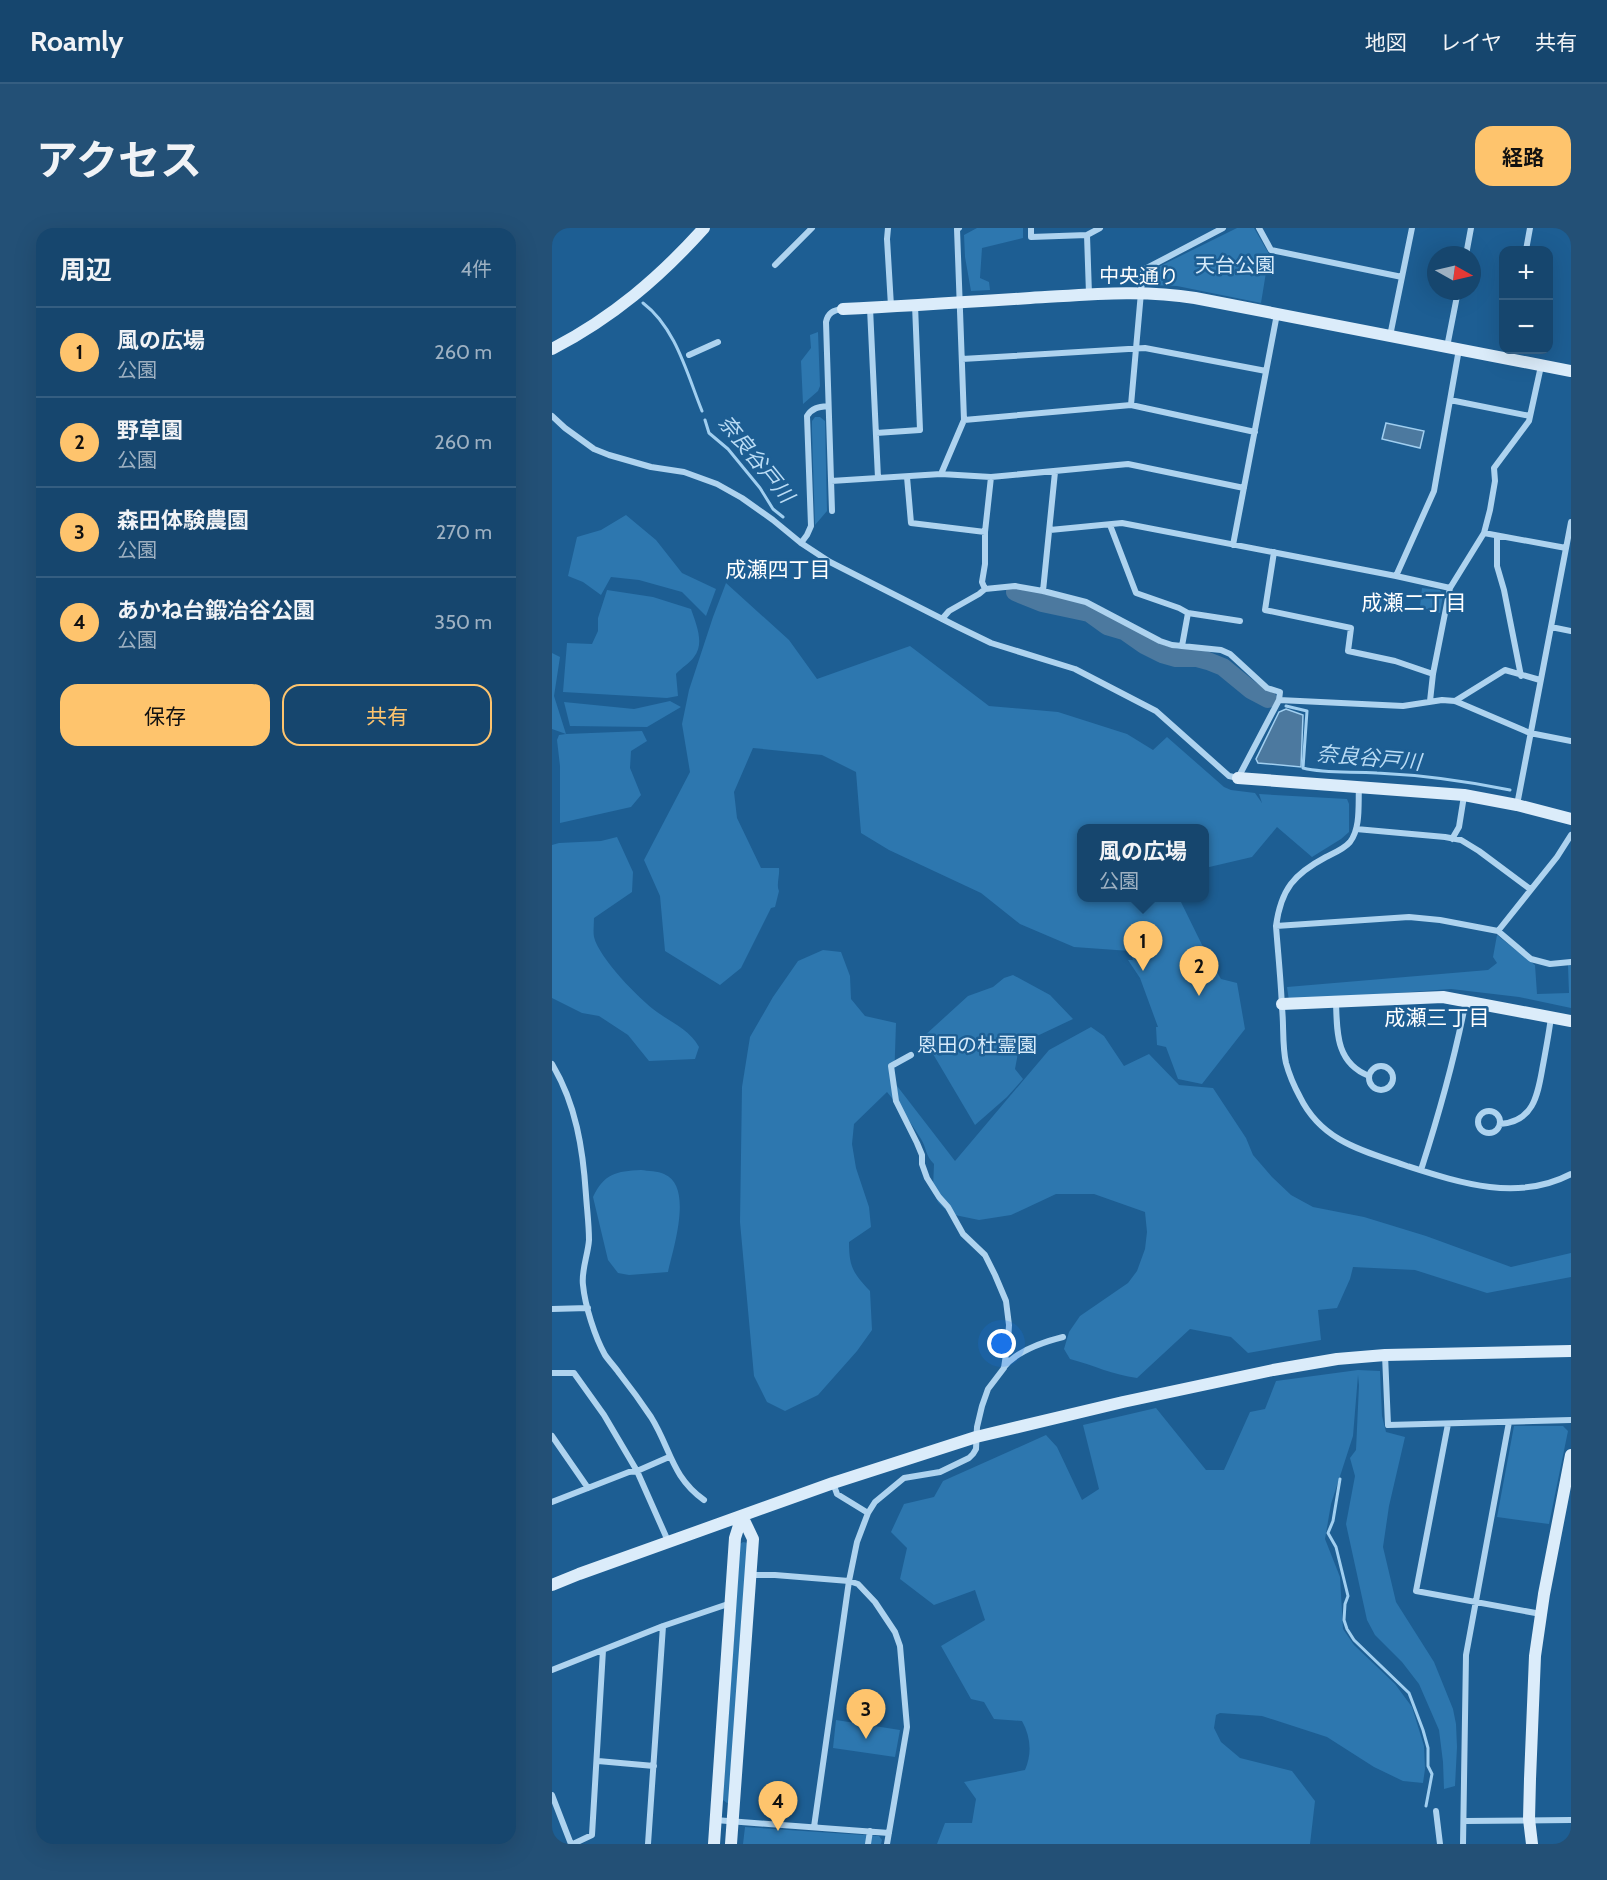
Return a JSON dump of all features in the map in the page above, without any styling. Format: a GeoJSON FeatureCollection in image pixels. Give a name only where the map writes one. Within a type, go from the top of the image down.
{"type":"FeatureCollection","features":[{"type":"Feature","properties":{"kind":"street"},"geometry":{"type":"LineString","coordinates":[[552,349],[590,328],[635,296],[704,228]]}},
{"type":"Feature","properties":{"kind":"street"},"geometry":{"type":"LineString","coordinates":[[775,265],[812,228]]}},
{"type":"Feature","properties":{"kind":"street"},"geometry":{"type":"LineString","coordinates":[[888,228],[891,306]]}},
{"type":"Feature","properties":{"kind":"street"},"geometry":{"type":"LineString","coordinates":[[941,474],[964,420],[957,229],[959,228]]}},
{"type":"Feature","properties":{"kind":"street"},"geometry":{"type":"LineString","coordinates":[[1030,228],[1031,237],[1087,235],[1100,228]]}},
{"type":"Feature","properties":{"kind":"street"},"geometry":{"type":"LineString","coordinates":[[1131,405],[1143,270],[1222,228]]}},
{"type":"Feature","properties":{"kind":"street"},"geometry":{"type":"LineString","coordinates":[[1259,228],[1271,250],[1402,277]]}},
{"type":"Feature","properties":{"kind":"street"},"geometry":{"type":"LineString","coordinates":[[1390,336],[1412,228]]}},
{"type":"Feature","properties":{"kind":"street"},"geometry":{"type":"LineString","coordinates":[[1468,246],[1471,228]]}},
{"type":"Feature","properties":{"kind":"street"},"geometry":{"type":"LineString","coordinates":[[1527,246],[1530,228]]}},
{"type":"Feature","properties":{"kind":"street"},"geometry":{"type":"LineString","coordinates":[[1087,235],[1089,295]]}},
{"type":"Feature","properties":{"kind":"street","name":"中央通り"},"geometry":{"type":"LineString","coordinates":[[843,309],[1140,292],[1179,295],[1453,348],[1499,353]]}},
{"type":"Feature","properties":{"kind":"street"},"geometry":{"type":"LineString","coordinates":[[1395,576],[1434,491],[1450,400],[1457,300]]}},
{"type":"Feature","properties":{"kind":"street"},"geometry":{"type":"LineString","coordinates":[[876,433],[920,430],[915,305]]}},
{"type":"Feature","properties":{"kind":"street"},"geometry":{"type":"LineString","coordinates":[[870,308],[878,478]]}},
{"type":"Feature","properties":{"kind":"street"},"geometry":{"type":"LineString","coordinates":[[832,511],[826,322],[831,312],[843,309]]}},
{"type":"Feature","properties":{"kind":"street"},"geometry":{"type":"LineString","coordinates":[[1233,545],[1277,314]]}},
{"type":"Feature","properties":{"kind":"street"},"geometry":{"type":"LineString","coordinates":[[688,355],[718,342]]}},
{"type":"Feature","properties":{"kind":"street"},"geometry":{"type":"LineString","coordinates":[[962,359],[1145,348],[1266,371]]}},
{"type":"Feature","properties":{"kind":"street","name":"中央通り"},"geometry":{"type":"LineString","coordinates":[[1505,354],[1541,366],[1571,371]]}},
{"type":"Feature","properties":{"kind":"street"},"geometry":{"type":"LineString","coordinates":[[1430,701],[1450,588],[1484,533],[1495,481],[1494,468],[1529,421],[1541,366]]}},
{"type":"Feature","properties":{"kind":"street"},"geometry":{"type":"LineString","coordinates":[[1450,400],[1530,416]]}},
{"type":"Feature","properties":{"kind":"street"},"geometry":{"type":"LineString","coordinates":[[801,543],[811,526],[807,416],[810,410],[828,405]]}},
{"type":"Feature","properties":{"kind":"street"},"geometry":{"type":"LineString","coordinates":[[964,420],[1131,405],[1255,432]]}},
{"type":"Feature","properties":{"kind":"street"},"geometry":{"type":"LineString","coordinates":[[552,416],[594,449],[651,467],[684,472],[717,484],[742,498],[801,543],[831,562],[991,643],[1075,669],[1156,711],[1229,776],[1464,795],[1517,805],[1571,819]]}},
{"type":"Feature","properties":{"kind":"street"},"geometry":{"type":"LineString","coordinates":[[831,481],[941,474],[991,477],[1128,464],[1244,488]]}},
{"type":"Feature","properties":{"kind":"street"},"geometry":{"type":"LineString","coordinates":[[1042,591],[1055,472]]}},
{"type":"Feature","properties":{"kind":"street"},"geometry":{"type":"LineString","coordinates":[[907,477],[911,523],[985,532]]}},
{"type":"Feature","properties":{"kind":"street"},"geometry":{"type":"LineString","coordinates":[[985,589],[982,582],[991,477]]}},
{"type":"Feature","properties":{"kind":"street"},"geometry":{"type":"LineString","coordinates":[[1517,805],[1571,522]]}},
{"type":"Feature","properties":{"kind":"street"},"geometry":{"type":"LineString","coordinates":[[1050,530],[1122,523],[1450,588]]}},
{"type":"Feature","properties":{"kind":"street"},"geometry":{"type":"LineString","coordinates":[[1110,525],[1136,593],[1188,613],[1240,621]]}},
{"type":"Feature","properties":{"kind":"street"},"geometry":{"type":"LineString","coordinates":[[1484,533],[1566,548]]}},
{"type":"Feature","properties":{"kind":"street"},"geometry":{"type":"LineString","coordinates":[[1497,536],[1497,566],[1521,676]]}},
{"type":"Feature","properties":{"kind":"street"},"geometry":{"type":"LineString","coordinates":[[1274,552],[1265,610],[1352,628],[1348,651],[1395,661],[1433,674]]}},
{"type":"Feature","properties":{"kind":"street"},"geometry":{"type":"LineString","coordinates":[[942,619],[949,611],[985,589],[1015,586],[1086,602],[1172,645],[1221,650],[1230,654],[1267,688],[1280,692],[1279,700],[1238,778]]}},
{"type":"Feature","properties":{"kind":"street"},"geometry":{"type":"LineString","coordinates":[[1182,646],[1188,613]]}},
{"type":"Feature","properties":{"kind":"street"},"geometry":{"type":"LineString","coordinates":[[1551,627],[1571,631]]}},
{"type":"Feature","properties":{"kind":"street"},"geometry":{"type":"LineString","coordinates":[[1455,701],[1505,670],[1540,680]]}},
{"type":"Feature","properties":{"kind":"street"},"geometry":{"type":"LineString","coordinates":[[1279,700],[1403,706],[1430,701],[1455,701],[1530,733],[1571,741]]}},
{"type":"Feature","properties":{"kind":"street"},"geometry":{"type":"LineString","coordinates":[[1359,786],[1356,829],[1350,841],[1343,848],[1306,868],[1293,882],[1279,908],[1276,926],[1285,1060],[1300,1098],[1308,1111],[1329,1133],[1350,1147],[1476,1186],[1521,1189],[1540,1186],[1571,1175]]}},
{"type":"Feature","properties":{"kind":"street"},"geometry":{"type":"LineString","coordinates":[[1452,839],[1459,827],[1464,795]]}},
{"type":"Feature","properties":{"kind":"street"},"geometry":{"type":"LineString","coordinates":[[1356,829],[1461,840],[1470,844],[1530,890]]}},
{"type":"Feature","properties":{"kind":"street"},"geometry":{"type":"LineString","coordinates":[[1498,931],[1557,857],[1571,835]]}},
{"type":"Feature","properties":{"kind":"street"},"geometry":{"type":"LineString","coordinates":[[1276,926],[1410,917],[1440,920],[1498,931],[1532,959],[1550,964],[1571,962]]}},
{"type":"Feature","properties":{"kind":"street"},"geometry":{"type":"LineString","coordinates":[[1282,1004],[1431,997],[1466,1000],[1571,1021]]}},
{"type":"Feature","properties":{"kind":"street"},"geometry":{"type":"LineString","coordinates":[[1420,1170],[1442,1104],[1458,1044],[1466,1000]]}},
{"type":"Feature","properties":{"kind":"street"},"geometry":{"type":"LineString","coordinates":[[1336,1002],[1337,1028],[1342,1052],[1351,1065],[1369,1076]]}},
{"type":"Feature","properties":{"kind":"street"},"geometry":{"type":"LineString","coordinates":[[1500,1124],[1511,1124],[1532,1107],[1538,1093],[1552,1017]]}},
{"type":"Feature","properties":{"kind":"street"},"geometry":{"type":"LineString","coordinates":[[911,1055],[891,1066],[896,1101],[922,1155],[922,1164],[927,1178],[948,1207],[963,1234],[985,1255],[1006,1301],[1009,1325],[1004,1368]]}},
{"type":"Feature","properties":{"kind":"street"},"geometry":{"type":"LineString","coordinates":[[552,1064],[561,1080],[579,1130],[585,1173],[589,1241],[582,1283],[588,1308],[605,1354],[650,1416],[661,1435],[669,1457],[692,1491],[704,1500]]}},
{"type":"Feature","properties":{"kind":"street"},"geometry":{"type":"LineString","coordinates":[[552,1310],[588,1308]]}},
{"type":"Feature","properties":{"kind":"street"},"geometry":{"type":"LineString","coordinates":[[814,1827],[849,1581],[857,1542],[868,1513],[874,1502],[904,1479],[940,1472],[969,1458],[976,1449],[982,1406],[988,1389],[1007,1364],[1029,1350],[1063,1337]]}},
{"type":"Feature","properties":{"kind":"street"},"geometry":{"type":"LineString","coordinates":[[552,1585],[833,1483],[976,1437],[1123,1402],[1273,1370],[1337,1359],[1385,1355],[1571,1351]]}},
{"type":"Feature","properties":{"kind":"street"},"geometry":{"type":"LineString","coordinates":[[1385,1355],[1388,1425],[1571,1420]]}},
{"type":"Feature","properties":{"kind":"street"},"geometry":{"type":"LineString","coordinates":[[552,1373],[574,1373],[604,1415],[638,1471],[668,1541]]}},
{"type":"Feature","properties":{"kind":"street"},"geometry":{"type":"LineString","coordinates":[[1463,1844],[1466,1655],[1509,1422]]}},
{"type":"Feature","properties":{"kind":"street"},"geometry":{"type":"LineString","coordinates":[[1448,1424],[1416,1591],[1541,1614]]}},
{"type":"Feature","properties":{"kind":"street"},"geometry":{"type":"LineString","coordinates":[[552,1436],[588,1488]]}},
{"type":"Feature","properties":{"kind":"street"},"geometry":{"type":"LineString","coordinates":[[1532,1844],[1529,1819],[1533,1683],[1541,1614],[1571,1455]]}},
{"type":"Feature","properties":{"kind":"street"},"geometry":{"type":"LineString","coordinates":[[552,1502],[629,1472],[638,1471],[669,1457]]}},
{"type":"Feature","properties":{"kind":"street"},"geometry":{"type":"LineString","coordinates":[[833,1483],[837,1494],[868,1513]]}},
{"type":"Feature","properties":{"kind":"street"},"geometry":{"type":"LineString","coordinates":[[731,1844],[753,1539],[742,1516]]}},
{"type":"Feature","properties":{"kind":"street"},"geometry":{"type":"LineString","coordinates":[[714,1844],[735,1538],[742,1516]]}},
{"type":"Feature","properties":{"kind":"street"},"geometry":{"type":"LineString","coordinates":[[750,1575],[849,1581],[858,1584],[875,1602],[895,1632],[900,1646],[907,1727],[887,1844]]}},
{"type":"Feature","properties":{"kind":"street"},"geometry":{"type":"LineString","coordinates":[[552,1670],[663,1626],[731,1603]]}},
{"type":"Feature","properties":{"kind":"street"},"geometry":{"type":"LineString","coordinates":[[648,1844],[663,1626]]}},
{"type":"Feature","properties":{"kind":"street"},"geometry":{"type":"LineString","coordinates":[[552,1795],[572,1844],[592,1835],[603,1650]]}},
{"type":"Feature","properties":{"kind":"street"},"geometry":{"type":"LineString","coordinates":[[598,1761],[654,1766]]}},
{"type":"Feature","properties":{"kind":"street"},"geometry":{"type":"LineString","coordinates":[[1436,1811],[1440,1844]]}},
{"type":"Feature","properties":{"kind":"street"},"geometry":{"type":"LineString","coordinates":[[1465,1821],[1571,1820]]}},
{"type":"Feature","properties":{"kind":"street"},"geometry":{"type":"LineString","coordinates":[[715,1821],[889,1833]]}},
{"type":"Feature","properties":{"kind":"street"},"geometry":{"type":"LineString","coordinates":[[868,1844],[870,1831]]}},
{"type":"Feature","properties":{"kind":"green space"},"geometry":{"type":"Polygon","coordinates":[[[977,228],[1023,228],[1023,238],[982,248],[980,278],[989,282],[990,290],[971,291],[964,235],[977,228]]]}},
{"type":"Feature","properties":{"kind":"green space","name":"天台公園"},"geometry":{"type":"Polygon","coordinates":[[[1237,228],[1254,228],[1269,254],[1261,303],[1177,286],[1150,285],[1146,279],[1150,271],[1237,228]]]}},
{"type":"Feature","properties":{"kind":"green space"},"geometry":{"type":"Polygon","coordinates":[[[818,332],[820,386],[818,391],[803,404],[801,361],[811,348],[810,335],[818,332]]]}},
{"type":"Feature","properties":{"kind":"green space"},"geometry":{"type":"Polygon","coordinates":[[[815,417],[820,417],[825,421],[827,511],[815,525],[812,421],[815,417]]]}},
{"type":"Feature","properties":{"kind":"green space"},"geometry":{"type":"Polygon","coordinates":[[[626,515],[656,540],[682,573],[716,589],[706,616],[682,592],[639,580],[611,577],[601,595],[583,582],[568,576],[577,537],[601,530],[626,515]]]}},
{"type":"Feature","properties":{"kind":"green space"},"geometry":{"type":"Polygon","coordinates":[[[726,583],[789,640],[817,679],[910,646],[989,706],[1058,712],[1127,734],[1153,750],[1167,737],[1224,787],[1255,793],[1262,803],[1259,794],[1347,799],[1349,832],[1312,857],[1277,827],[1252,857],[1209,867],[1209,824],[1077,824],[1077,902],[1181,902],[1221,979],[1237,983],[1245,1029],[1202,1084],[1178,1079],[1166,1047],[1157,1045],[1156,1027],[1158,1027],[1140,978],[1128,960],[1133,960],[1130,951],[1074,947],[1020,924],[981,893],[889,850],[861,833],[856,772],[822,755],[753,748],[734,792],[737,818],[761,868],[779,868],[779,891],[775,907],[771,908],[741,968],[720,985],[665,951],[660,896],[644,860],[690,772],[682,724],[689,690],[726,583]]]}},
{"type":"Feature","properties":{"kind":"green space"},"geometry":{"type":"Polygon","coordinates":[[[1422,588],[1440,590],[1443,595],[1440,613],[1420,607],[1422,588]]]}},
{"type":"Feature","properties":{"kind":"green space"},"geometry":{"type":"Polygon","coordinates":[[[607,590],[653,597],[691,609],[697,627],[699,646],[692,659],[676,674],[678,696],[667,698],[563,692],[567,643],[592,644],[598,631],[598,618],[607,590]]]}},
{"type":"Feature","properties":{"kind":"green space"},"geometry":{"type":"Polygon","coordinates":[[[552,653],[560,657],[554,696],[566,734],[552,729],[552,653]]]}},
{"type":"Feature","properties":{"kind":"green space"},"geometry":{"type":"Polygon","coordinates":[[[670,701],[681,707],[647,727],[570,726],[564,702],[634,709],[670,701]]]}},
{"type":"Feature","properties":{"kind":"green space"},"geometry":{"type":"Polygon","coordinates":[[[642,731],[647,741],[631,751],[630,768],[641,795],[631,807],[560,823],[560,766],[557,740],[559,735],[642,731]]]}},
{"type":"Feature","properties":{"kind":"green space"},"geometry":{"type":"Polygon","coordinates":[[[617,837],[633,872],[632,892],[594,918],[594,937],[597,946],[611,967],[630,988],[649,1006],[686,1031],[695,1041],[699,1047],[695,1059],[649,1061],[628,1035],[599,1016],[582,1013],[552,998],[552,845],[601,841],[617,837]]]}},
{"type":"Feature","properties":{"kind":"green space"},"geometry":{"type":"Polygon","coordinates":[[[1497,935],[1535,965],[1537,994],[1569,993],[1568,965],[1571,964],[1571,1008],[1519,997],[1451,989],[1289,1001],[1287,987],[1488,970],[1497,963],[1493,957],[1497,935]]]}},
{"type":"Feature","properties":{"kind":"green space"},"geometry":{"type":"Polygon","coordinates":[[[823,950],[841,952],[850,976],[851,999],[865,1016],[896,1023],[894,1082],[955,1161],[1049,1050],[1091,1027],[1104,1036],[1124,1066],[1149,1054],[1179,1085],[1213,1088],[1246,1138],[1253,1155],[1291,1195],[1313,1207],[1364,1217],[1426,1236],[1511,1267],[1571,1253],[1571,1277],[1487,1293],[1415,1270],[1353,1267],[1337,1308],[1318,1310],[1321,1340],[1248,1353],[1231,1337],[1190,1329],[1137,1378],[1120,1375],[1070,1359],[1064,1349],[1069,1332],[1080,1316],[1128,1283],[1137,1271],[1145,1249],[1147,1232],[1145,1212],[1094,1194],[1056,1194],[1011,1215],[979,1220],[950,1214],[938,1202],[933,1188],[934,1164],[913,1127],[887,1092],[854,1124],[852,1144],[856,1168],[869,1207],[871,1227],[849,1242],[850,1258],[856,1274],[870,1291],[872,1330],[857,1351],[818,1395],[785,1411],[767,1402],[754,1376],[740,1222],[742,1087],[750,1037],[773,997],[798,961],[823,950]]]}},
{"type":"Feature","properties":{"kind":"green space","name":"恩田の杜霊園"},"geometry":{"type":"Polygon","coordinates":[[[1013,975],[1050,995],[1073,1019],[1037,1036],[1018,1053],[1015,1069],[1023,1079],[1007,1097],[975,1125],[923,1037],[968,996],[993,987],[1004,978],[1013,975]]]}},
{"type":"Feature","properties":{"kind":"green space"},"geometry":{"type":"Polygon","coordinates":[[[641,1170],[662,1173],[673,1181],[678,1191],[679,1219],[668,1272],[629,1275],[618,1273],[608,1260],[593,1197],[602,1183],[612,1175],[624,1171],[641,1170]]]}},
{"type":"Feature","properties":{"kind":"green space"},"geometry":{"type":"Polygon","coordinates":[[[1358,1370],[1380,1371],[1382,1416],[1386,1432],[1405,1437],[1389,1506],[1383,1547],[1396,1602],[1434,1662],[1453,1709],[1457,1747],[1455,1786],[1444,1789],[1439,1730],[1419,1684],[1402,1662],[1375,1635],[1367,1620],[1346,1524],[1355,1476],[1350,1458],[1356,1450],[1358,1375],[1353,1436],[1331,1504],[1325,1539],[1340,1577],[1343,1629],[1354,1645],[1395,1684],[1412,1707],[1424,1746],[1423,1783],[1403,1781],[1374,1767],[1327,1737],[1262,1716],[1220,1713],[1216,1715],[1214,1728],[1221,1742],[1240,1758],[1292,1771],[1315,1801],[1310,1844],[937,1844],[945,1823],[972,1823],[976,1799],[964,1782],[1025,1770],[1030,1746],[1022,1721],[994,1719],[984,1702],[971,1699],[941,1646],[985,1620],[975,1590],[934,1605],[900,1579],[907,1548],[891,1532],[904,1504],[934,1497],[943,1481],[1046,1435],[1057,1447],[1082,1500],[1099,1489],[1083,1425],[1156,1408],[1206,1470],[1224,1470],[1250,1412],[1265,1409],[1276,1381],[1358,1370]]]}},
{"type":"Feature","properties":{"kind":"green space"},"geometry":{"type":"Polygon","coordinates":[[[1514,1426],[1563,1426],[1568,1431],[1549,1524],[1497,1517],[1514,1426]]]}},
{"type":"Feature","properties":{"kind":"green space"},"geometry":{"type":"Polygon","coordinates":[[[748,1543],[729,1803],[727,1803],[723,1800],[740,1544],[748,1543]]]}},
{"type":"Feature","properties":{"kind":"green space"},"geometry":{"type":"Polygon","coordinates":[[[836,1720],[900,1730],[895,1757],[833,1748],[836,1720]]]}},
{"type":"Feature","properties":{"kind":"green space"},"geometry":{"type":"Polygon","coordinates":[[[745,1827],[879,1836],[882,1840],[881,1844],[743,1844],[745,1827]]]}},
{"type":"Feature","properties":{"kind":"shaded area"},"geometry":{"type":"Polygon","coordinates":[[[1386,423],[1424,431],[1420,448],[1382,439],[1386,423]]]}},
{"type":"Feature","properties":{"kind":"shaded area"},"geometry":{"type":"Polygon","coordinates":[[[1286,709],[1303,715],[1301,767],[1258,763],[1256,759],[1279,712],[1286,709]]]}},
{"type":"Feature","properties":{"kind":"waterway","name":"奈良谷戸川"},"geometry":{"type":"LineString","coordinates":[[643,303],[664,325],[672,338],[702,411]]}},
{"type":"Feature","properties":{"kind":"waterway","name":"奈良谷戸川"},"geometry":{"type":"LineString","coordinates":[[705,420],[709,433],[728,449],[760,488],[773,509],[783,517]]}},
{"type":"Feature","properties":{"kind":"waterway"},"geometry":{"type":"LineString","coordinates":[[1015,592],[1042,603],[1089,613],[1107,626],[1124,631],[1162,654],[1176,658],[1197,658],[1223,667],[1251,690],[1268,699]]}},
{"type":"Feature","properties":{"kind":"waterway","name":"奈良谷戸川"},"geometry":{"type":"LineString","coordinates":[[1286,706],[1307,711],[1303,768],[1330,772],[1368,772],[1427,777],[1510,790]]}},
{"type":"Feature","properties":{"kind":"waterway"},"geometry":{"type":"LineString","coordinates":[[1340,1479],[1333,1521],[1328,1533],[1336,1547],[1348,1596],[1344,1620],[1354,1640],[1409,1693],[1423,1730],[1428,1748],[1428,1766],[1432,1774],[1426,1806]]}},
{"type":"Feature","properties":{"kind":"place","name":"風の広場"},"geometry":{"type":"Point","coordinates":[1143,971]}},
{"type":"Feature","properties":{"kind":"place","name":"野草園"},"geometry":{"type":"Point","coordinates":[1199,996]}},
{"type":"Feature","properties":{"kind":"place","name":"森田体験農園"},"geometry":{"type":"Point","coordinates":[866,1739]}},
{"type":"Feature","properties":{"kind":"place","name":"あかね台鍛冶谷公園"},"geometry":{"type":"Point","coordinates":[778,1831]}},
{"type":"Feature","properties":{"kind":"district","name":"成瀬四丁目"},"geometry":{"type":"Point","coordinates":[778,570]}},
{"type":"Feature","properties":{"kind":"district","name":"成瀬二丁目"},"geometry":{"type":"Point","coordinates":[1414,603]}},
{"type":"Feature","properties":{"kind":"district","name":"成瀬三丁目"},"geometry":{"type":"Point","coordinates":[1437,1018]}}]}
